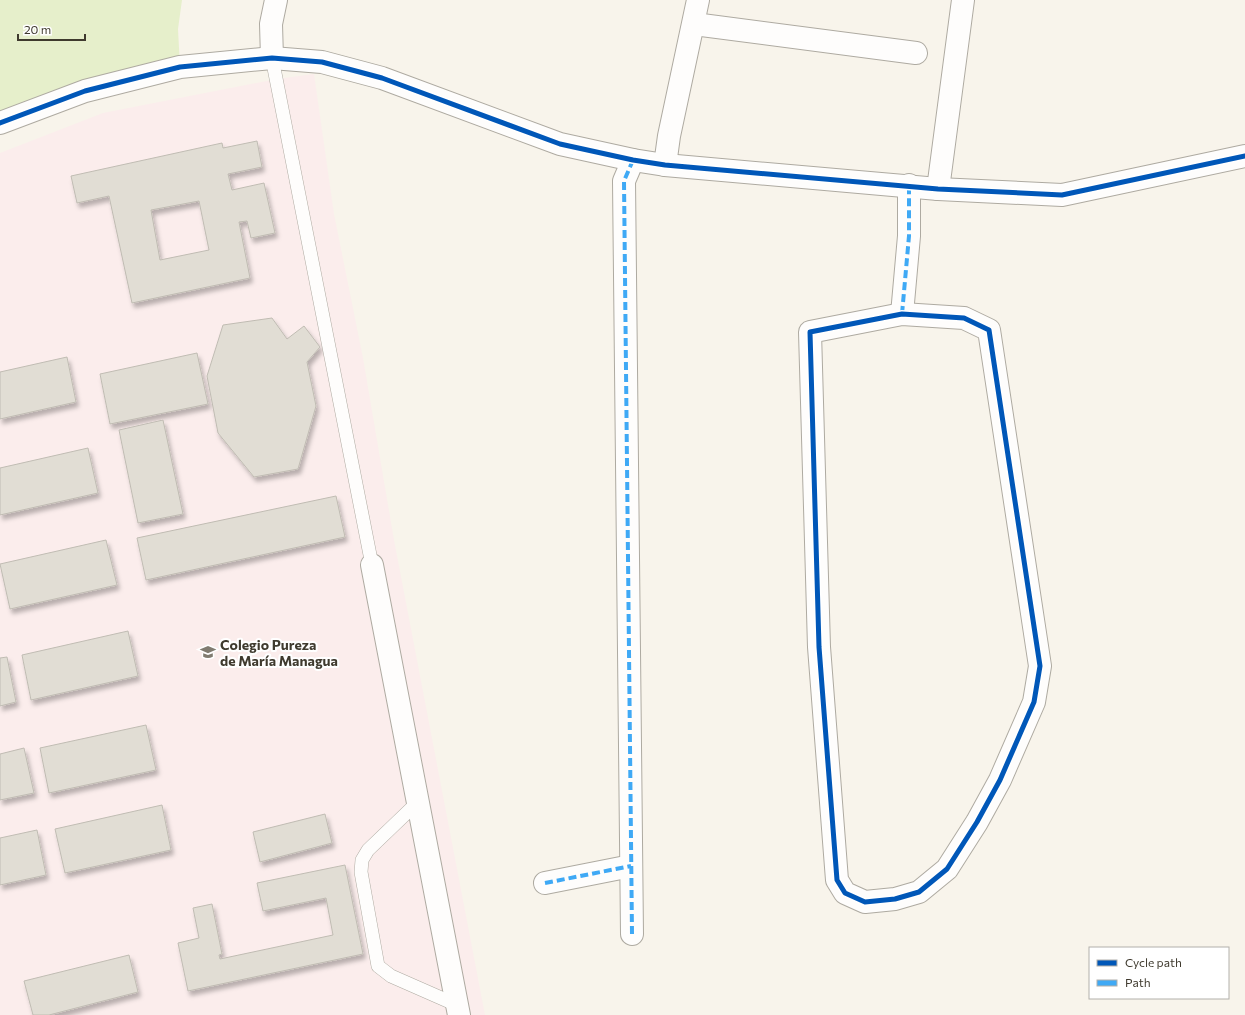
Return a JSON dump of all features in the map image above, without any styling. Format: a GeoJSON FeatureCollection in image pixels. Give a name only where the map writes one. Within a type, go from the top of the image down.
{"type":"FeatureCollection","features":[{"type":"Feature","properties":{"kind":"street"},"geometry":{"type":"LineString","coordinates":[[272,58],[272,24],[276,0]]}},
{"type":"Feature","properties":{"kind":"street"},"geometry":{"type":"LineString","coordinates":[[665,165],[668,136],[694,24],[698,0]]}},
{"type":"Feature","properties":{"kind":"street"},"geometry":{"type":"LineString","coordinates":[[938,189],[963,0]]}},
{"type":"Feature","properties":{"kind":"street"},"geometry":{"type":"LineString","coordinates":[[694,24],[916,53]]}},
{"type":"Feature","properties":{"kind":"street"},"geometry":{"type":"LineString","coordinates":[[0,124],[85,91],[180,67],[272,58],[322,62],[382,78],[560,144],[633,160],[665,165],[909,185],[938,189],[1062,195],[1245,156]]}},
{"type":"Feature","properties":{"kind":"street"},"geometry":{"type":"LineString","coordinates":[[632,934],[624,181],[633,160]]}},
{"type":"Feature","properties":{"kind":"street"},"geometry":{"type":"LineString","coordinates":[[902,314],[909,236],[909,185]]}},
{"type":"Feature","properties":{"kind":"street"},"geometry":{"type":"LineString","coordinates":[[902,314],[964,318],[989,330],[1040,666],[1034,702],[1000,780],[977,822],[947,869],[919,892],[895,899],[865,902],[845,893],[837,880],[819,647],[810,332],[902,314]]}},
{"type":"Feature","properties":{"kind":"street"},"geometry":{"type":"LineString","coordinates":[[372,565],[458,1010]]}},
{"type":"Feature","properties":{"kind":"street"},"geometry":{"type":"LineString","coordinates":[[545,883],[631,866]]}},
{"type":"Feature","properties":{"kind":"lane"},"geometry":{"type":"LineString","coordinates":[[272,58],[372,565]]}},
{"type":"Feature","properties":{"kind":"lane"},"geometry":{"type":"LineString","coordinates":[[417,803],[368,850],[362,860],[361,872],[378,966],[391,976],[458,1010]]}},
{"type":"Feature","properties":{"kind":"shaded area","name":"Colegio Pureza de María Managua"},"geometry":{"type":"Polygon","coordinates":[[[314,74],[334,214],[363,358],[394,540],[485,1015],[0,1015],[0,153],[103,113],[277,79],[314,74]]]}},
{"type":"Feature","properties":{"kind":"green space"},"geometry":{"type":"Polygon","coordinates":[[[0,0],[182,0],[178,29],[180,67],[0,123],[0,0]]]}},
{"type":"Feature","properties":{"kind":"building"},"geometry":{"type":"Polygon","coordinates":[[[257,141],[262,167],[228,174],[232,190],[264,183],[275,233],[251,238],[247,221],[239,222],[250,278],[132,303],[109,196],[77,203],[71,176],[222,143],[223,148],[257,141]],[[199,201],[151,210],[160,260],[209,250],[199,201]]]}},
{"type":"Feature","properties":{"kind":"building"},"geometry":{"type":"Polygon","coordinates":[[[272,318],[287,339],[304,326],[320,347],[307,362],[316,406],[298,469],[254,477],[218,433],[207,376],[223,325],[272,318]]]}},
{"type":"Feature","properties":{"kind":"building"},"geometry":{"type":"Polygon","coordinates":[[[197,353],[208,404],[110,424],[100,374],[197,353]]]}},
{"type":"Feature","properties":{"kind":"building"},"geometry":{"type":"Polygon","coordinates":[[[67,357],[76,402],[0,419],[0,372],[67,357]]]}},
{"type":"Feature","properties":{"kind":"building"},"geometry":{"type":"Polygon","coordinates":[[[163,420],[183,514],[138,523],[119,430],[163,420]]]}},
{"type":"Feature","properties":{"kind":"building"},"geometry":{"type":"Polygon","coordinates":[[[88,448],[98,493],[0,515],[0,468],[88,448]]]}},
{"type":"Feature","properties":{"kind":"building"},"geometry":{"type":"Polygon","coordinates":[[[336,496],[345,537],[146,580],[137,538],[336,496]]]}},
{"type":"Feature","properties":{"kind":"building"},"geometry":{"type":"Polygon","coordinates":[[[106,540],[117,585],[10,609],[0,564],[106,540]]]}},
{"type":"Feature","properties":{"kind":"building"},"geometry":{"type":"Polygon","coordinates":[[[128,631],[138,676],[31,700],[22,655],[128,631]]]}},
{"type":"Feature","properties":{"kind":"building"},"geometry":{"type":"Polygon","coordinates":[[[7,657],[16,702],[0,706],[0,658],[7,657]]]}},
{"type":"Feature","properties":{"kind":"building"},"geometry":{"type":"Polygon","coordinates":[[[146,725],[156,770],[49,793],[40,748],[146,725]]]}},
{"type":"Feature","properties":{"kind":"building"},"geometry":{"type":"Polygon","coordinates":[[[24,748],[34,793],[0,800],[0,754],[24,748]]]}},
{"type":"Feature","properties":{"kind":"building"},"geometry":{"type":"Polygon","coordinates":[[[162,805],[171,850],[65,873],[55,829],[162,805]]]}},
{"type":"Feature","properties":{"kind":"building"},"geometry":{"type":"Polygon","coordinates":[[[325,814],[332,843],[260,862],[253,832],[325,814]]]}},
{"type":"Feature","properties":{"kind":"building"},"geometry":{"type":"Polygon","coordinates":[[[37,830],[46,875],[0,885],[0,838],[37,830]]]}},
{"type":"Feature","properties":{"kind":"building"},"geometry":{"type":"Polygon","coordinates":[[[345,865],[363,954],[188,991],[178,943],[199,938],[193,908],[212,904],[222,954],[219,955],[220,959],[333,935],[326,898],[263,911],[257,883],[345,865]]]}},
{"type":"Feature","properties":{"kind":"building"},"geometry":{"type":"Polygon","coordinates":[[[129,955],[138,992],[49,1015],[33,1015],[24,981],[129,955]]]}},
{"type":"Feature","properties":{"kind":"marked path"},"geometry":{"type":"LineString","coordinates":[[632,934],[624,181],[633,160]]}},
{"type":"Feature","properties":{"kind":"marked path"},"geometry":{"type":"LineString","coordinates":[[902,314],[909,236],[909,185]]}},
{"type":"Feature","properties":{"kind":"marked path"},"geometry":{"type":"LineString","coordinates":[[545,883],[631,866]]}},
{"type":"Feature","properties":{"kind":"cycle path"},"geometry":{"type":"LineString","coordinates":[[0,123],[85,91],[180,67],[272,58],[322,62],[382,78],[560,144],[633,160],[665,165],[938,189],[1062,195],[1245,156]]}},
{"type":"Feature","properties":{"kind":"cycle path"},"geometry":{"type":"LineString","coordinates":[[902,314],[964,318],[989,330],[1040,666],[1034,702],[1000,780],[977,822],[947,869],[919,892],[895,899],[865,902],[845,893],[837,880],[819,647],[810,332],[902,314]]}},
{"type":"Feature","properties":{"kind":"place","name":"Colegio Pureza de María Managua"},"geometry":{"type":"Point","coordinates":[208,652]}}]}
